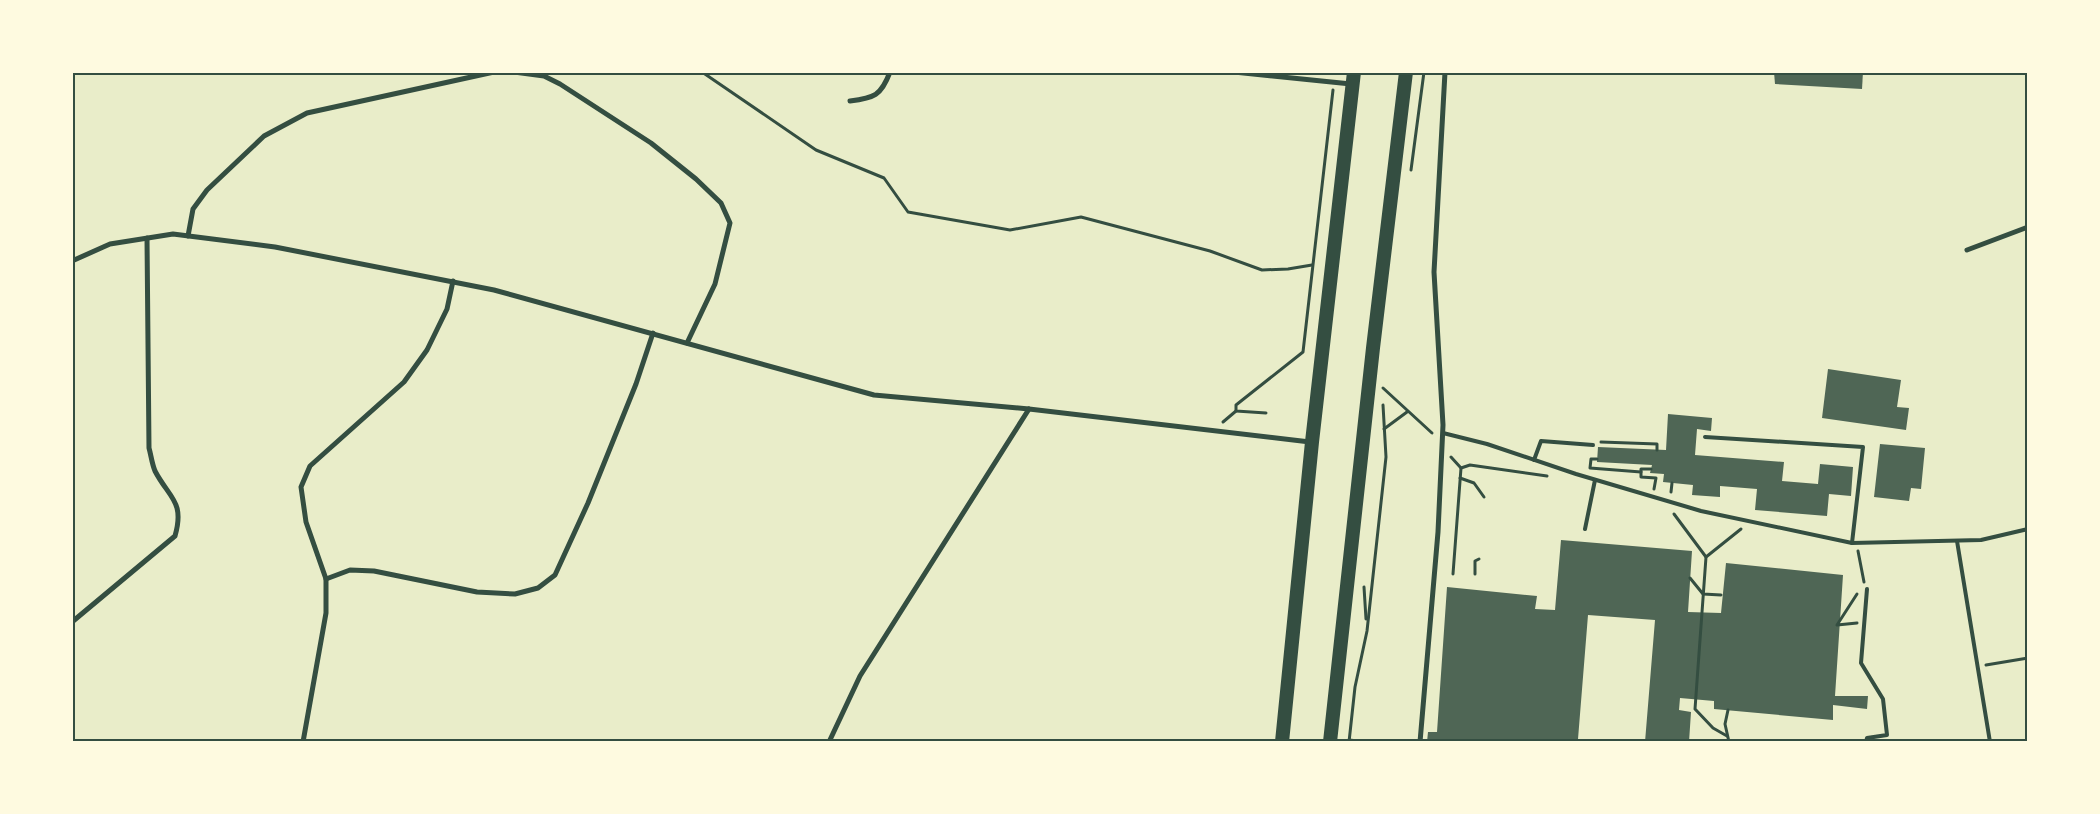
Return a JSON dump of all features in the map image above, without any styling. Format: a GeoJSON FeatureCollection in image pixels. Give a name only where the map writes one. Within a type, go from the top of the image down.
{"type":"FeatureCollection","features":[{"type":"Feature","properties":{"kind":"highway"},"geometry":{"type":"LineString","coordinates":[[1330,742],[1373,348],[1406,72]]}},
{"type":"Feature","properties":{"kind":"highway"},"geometry":{"type":"LineString","coordinates":[[1282,742],[1312,442],[1354,78]]}},
{"type":"Feature","properties":{"kind":"street"},"geometry":{"type":"LineString","coordinates":[[188,236],[193,209],[207,190],[264,136],[307,112],[494,72]]}},
{"type":"Feature","properties":{"kind":"street"},"geometry":{"type":"LineString","coordinates":[[514,72],[544,76],[560,84],[651,143],[696,179],[721,203],[730,223],[715,284],[688,343]]}},
{"type":"Feature","properties":{"kind":"street"},"geometry":{"type":"LineString","coordinates":[[850,101],[869,99],[876,95],[885,84],[890,72]]}},
{"type":"Feature","properties":{"kind":"street"},"geometry":{"type":"LineString","coordinates":[[1234,72],[1334,82],[1354,78]]}},
{"type":"Feature","properties":{"kind":"street"},"geometry":{"type":"LineString","coordinates":[[1420,742],[1436,549],[1443,433],[1434,272],[1445,72]]}},
{"type":"Feature","properties":{"kind":"street"},"geometry":{"type":"LineString","coordinates":[[1967,250],[2028,226]]}},
{"type":"Feature","properties":{"kind":"street"},"geometry":{"type":"LineString","coordinates":[[72,261],[110,244],[173,234],[275,246],[494,290],[874,395],[1029,409],[1312,442]]}},
{"type":"Feature","properties":{"kind":"street"},"geometry":{"type":"LineString","coordinates":[[72,622],[175,536],[179,522],[175,499],[154,470],[149,448],[147,238]]}},
{"type":"Feature","properties":{"kind":"street"},"geometry":{"type":"LineString","coordinates":[[303,742],[326,613],[326,579],[306,522],[301,486],[310,466],[404,382],[427,350],[447,309],[453,282]]}},
{"type":"Feature","properties":{"kind":"street"},"geometry":{"type":"LineString","coordinates":[[326,579],[350,570],[374,571],[477,592],[515,594],[538,588],[555,575],[588,503],[636,384],[653,333]]}},
{"type":"Feature","properties":{"kind":"street"},"geometry":{"type":"LineString","coordinates":[[829,742],[860,676],[1029,409]]}},
{"type":"Feature","properties":{"kind":"street"},"geometry":{"type":"LineString","coordinates":[[72,719],[72,733]]}},
{"type":"Feature","properties":{"kind":"lane"},"geometry":{"type":"LineString","coordinates":[[1443,433],[1487,444],[1665,501],[1750,522],[1852,543],[1981,540],[2028,529]]}},
{"type":"Feature","properties":{"kind":"lane"},"geometry":{"type":"LineString","coordinates":[[1705,437],[1863,447],[1852,543]]}},
{"type":"Feature","properties":{"kind":"lane"},"geometry":{"type":"LineString","coordinates":[[1534,460],[1541,441],[1593,445]]}},
{"type":"Feature","properties":{"kind":"lane"},"geometry":{"type":"LineString","coordinates":[[1585,529],[1595,480]]}},
{"type":"Feature","properties":{"kind":"lane"},"geometry":{"type":"LineString","coordinates":[[1957,541],[1990,742]]}},
{"type":"Feature","properties":{"kind":"lane"},"geometry":{"type":"LineString","coordinates":[[1866,742],[1867,738],[1887,735],[1883,699],[1861,663],[1867,589]]}},
{"type":"Feature","properties":{"kind":"path"},"geometry":{"type":"LineString","coordinates":[[702,72],[816,150],[884,178],[908,212],[1010,230],[1081,217],[1210,250],[1262,270],[1288,269],[1312,265]]}},
{"type":"Feature","properties":{"kind":"path"},"geometry":{"type":"LineString","coordinates":[[1411,171],[1424,72]]}},
{"type":"Feature","properties":{"kind":"path"},"geometry":{"type":"LineString","coordinates":[[1266,413],[1236,411],[1236,405],[1303,352],[1334,82]]}},
{"type":"Feature","properties":{"kind":"path"},"geometry":{"type":"LineString","coordinates":[[1367,742],[1349,741],[1355,687],[1367,632],[1386,457],[1384,378]]}},
{"type":"Feature","properties":{"kind":"path"},"geometry":{"type":"LineString","coordinates":[[1383,388],[1442,444],[1461,468],[1453,574]]}},
{"type":"Feature","properties":{"kind":"path"},"geometry":{"type":"LineString","coordinates":[[1384,429],[1407,412]]}},
{"type":"Feature","properties":{"kind":"path"},"geometry":{"type":"LineString","coordinates":[[1641,472],[1590,468],[1593,445],[1596,442],[1657,444],[1657,450]]}},
{"type":"Feature","properties":{"kind":"path"},"geometry":{"type":"LineString","coordinates":[[1591,459],[1597,459]]}},
{"type":"Feature","properties":{"kind":"path"},"geometry":{"type":"LineString","coordinates":[[1461,468],[1470,466],[1556,477]]}},
{"type":"Feature","properties":{"kind":"path"},"geometry":{"type":"LineString","coordinates":[[1651,469],[1641,468],[1641,477],[1656,478]]}},
{"type":"Feature","properties":{"kind":"path"},"geometry":{"type":"LineString","coordinates":[[1460,478],[1474,483],[1484,497]]}},
{"type":"Feature","properties":{"kind":"path"},"geometry":{"type":"LineString","coordinates":[[1665,501],[1706,557],[1695,709],[1713,728],[1727,736]]}},
{"type":"Feature","properties":{"kind":"path"},"geometry":{"type":"LineString","coordinates":[[1706,557],[1750,522]]}},
{"type":"Feature","properties":{"kind":"path"},"geometry":{"type":"LineString","coordinates":[[1858,553],[1867,589]]}},
{"type":"Feature","properties":{"kind":"path"},"geometry":{"type":"LineString","coordinates":[[1475,574],[1475,561],[1478,559]]}},
{"type":"Feature","properties":{"kind":"path"},"geometry":{"type":"LineString","coordinates":[[1690,578],[1704,594],[1722,595]]}},
{"type":"Feature","properties":{"kind":"path"},"geometry":{"type":"LineString","coordinates":[[1855,623],[1837,625],[1864,582]]}},
{"type":"Feature","properties":{"kind":"path"},"geometry":{"type":"LineString","coordinates":[[1364,587],[1367,632]]}},
{"type":"Feature","properties":{"kind":"path"},"geometry":{"type":"LineString","coordinates":[[1985,666],[2028,658]]}},
{"type":"Feature","properties":{"kind":"path"},"geometry":{"type":"LineString","coordinates":[[1728,710],[1725,724],[1729,742]]}},
{"type":"Feature","properties":{"kind":"building"},"geometry":{"type":"Polygon","coordinates":[[[1774,72],[1863,72],[1862,89],[1775,84],[1774,72]]]}},
{"type":"Feature","properties":{"kind":"building"},"geometry":{"type":"Polygon","coordinates":[[[1828,369],[1901,380],[1897,407],[1909,408],[1906,430],[1822,418],[1828,369]]]}},
{"type":"Feature","properties":{"kind":"building"},"geometry":{"type":"Polygon","coordinates":[[[1668,414],[1712,418],[1711,431],[1697,429],[1695,455],[1784,462],[1782,481],[1818,484],[1820,464],[1853,467],[1851,496],[1829,494],[1827,516],[1755,510],[1757,489],[1720,486],[1720,497],[1692,495],[1693,485],[1663,482],[1664,474],[1650,473],[1652,465],[1597,462],[1598,447],[1666,450],[1668,414]]]}},
{"type":"Feature","properties":{"kind":"building"},"geometry":{"type":"Polygon","coordinates":[[[1880,444],[1925,448],[1921,489],[1911,488],[1909,501],[1874,497],[1880,444]]]}},
{"type":"Feature","properties":{"kind":"building"},"geometry":{"type":"Polygon","coordinates":[[[1561,540],[1692,551],[1688,612],[1721,613],[1726,563],[1843,575],[1835,696],[1868,696],[1867,709],[1833,705],[1833,720],[1714,709],[1714,701],[1680,698],[1679,710],[1691,712],[1689,742],[1645,742],[1655,620],[1588,615],[1578,739],[1587,742],[1427,742],[1428,732],[1437,732],[1447,587],[1537,596],[1535,609],[1555,610],[1561,540]]]}}]}
